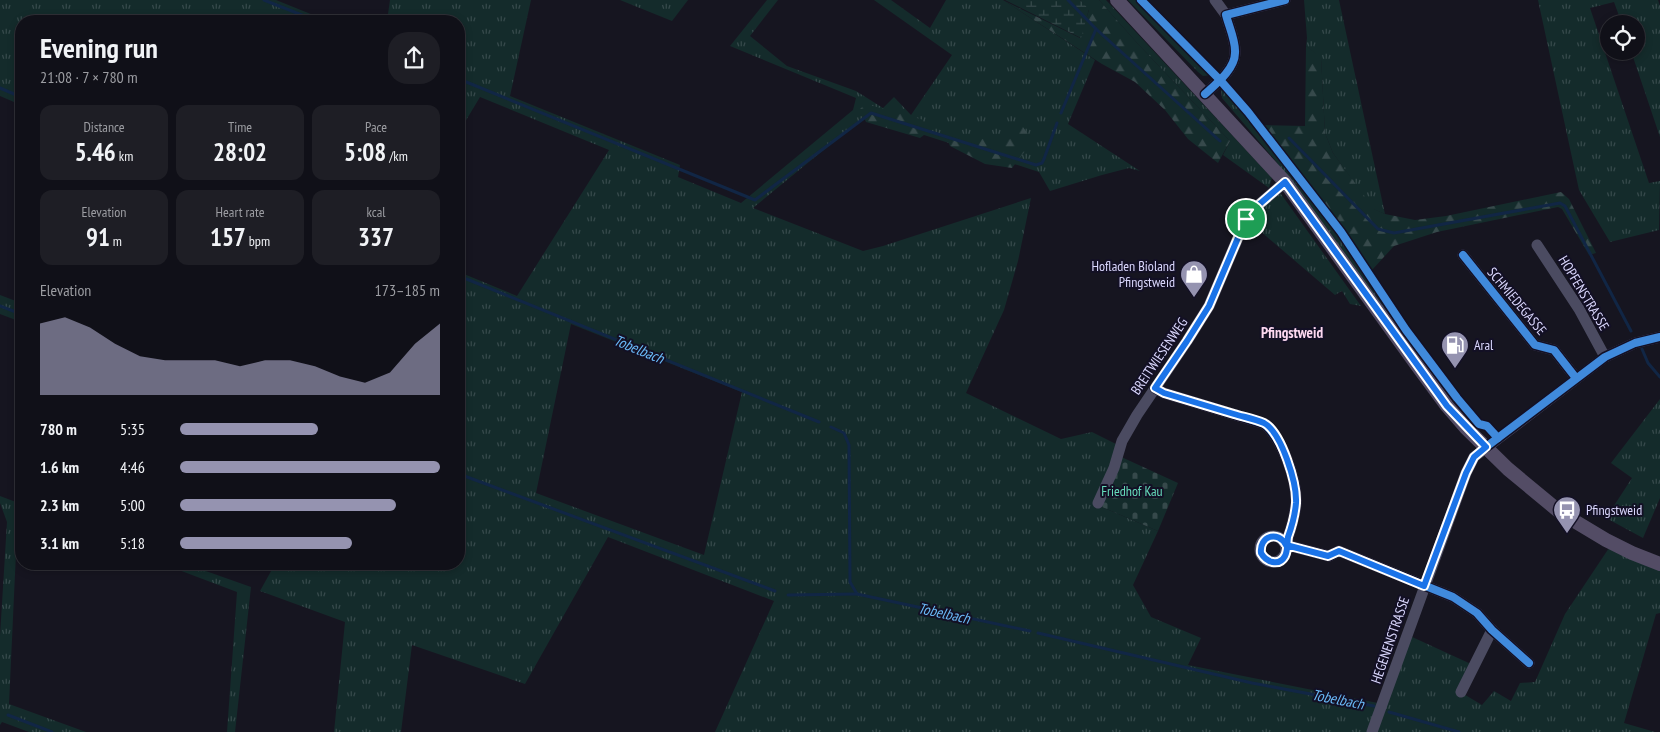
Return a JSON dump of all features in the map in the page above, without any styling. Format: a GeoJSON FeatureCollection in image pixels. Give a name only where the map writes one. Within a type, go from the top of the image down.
{"type":"FeatureCollection","features":[{"type":"Feature","properties":{"kind":"main road"},"geometry":{"type":"LineString","coordinates":[[1117,0],[1285,182],[1442,399],[1486,447],[1532,490],[1573,521],[1632,553],[1660,564]]}},
{"type":"Feature","properties":{"kind":"street"},"geometry":{"type":"LineString","coordinates":[[1205,94],[1228,70],[1236,54],[1226,15],[1215,0]]}},
{"type":"Feature","properties":{"kind":"street"},"geometry":{"type":"LineString","coordinates":[[1226,15],[1285,0]]}},
{"type":"Feature","properties":{"kind":"street","name":"BREITWIESENWEG"},"geometry":{"type":"LineString","coordinates":[[1098,503],[1114,468],[1122,441],[1136,414],[1206,312],[1246,219],[1255,208],[1285,182]]}},
{"type":"Feature","properties":{"kind":"street","name":"HOPFENSTRASSE"},"geometry":{"type":"LineString","coordinates":[[1537,245],[1579,309],[1605,357]]}},
{"type":"Feature","properties":{"kind":"street","name":"SCHMIEDEGASSE"},"geometry":{"type":"LineString","coordinates":[[1463,255],[1535,346],[1554,350],[1576,378]]}},
{"type":"Feature","properties":{"kind":"street"},"geometry":{"type":"LineString","coordinates":[[1486,447],[1605,357],[1635,343],[1660,337]]}},
{"type":"Feature","properties":{"kind":"street","name":"HEGENENSTRASSE"},"geometry":{"type":"LineString","coordinates":[[1155,388],[1164,393],[1265,424],[1272,430],[1285,456],[1294,483],[1296,497],[1294,518],[1286,545],[1328,556],[1339,551],[1424,586]]}},
{"type":"Feature","properties":{"kind":"street","name":"HEGENENSTRASSE"},"geometry":{"type":"LineString","coordinates":[[1372,732],[1466,473],[1474,457],[1486,447]]}},
{"type":"Feature","properties":{"kind":"street"},"geometry":{"type":"LineString","coordinates":[[1424,586],[1453,597],[1477,613],[1492,630],[1529,663]]}},
{"type":"Feature","properties":{"kind":"street"},"geometry":{"type":"LineString","coordinates":[[1461,692],[1492,630]]}},
{"type":"Feature","properties":{"kind":"green space"},"geometry":{"type":"Polygon","coordinates":[[[0,0],[276,0],[313,15],[15,15],[15,102],[0,96],[0,0]]]}},
{"type":"Feature","properties":{"kind":"green space"},"geometry":{"type":"Polygon","coordinates":[[[390,0],[531,0],[510,96],[680,165],[678,177],[741,203],[853,110],[856,98],[730,46],[767,0],[778,0],[750,36],[787,66],[856,91],[883,108],[894,97],[911,115],[952,55],[874,0],[891,0],[930,28],[946,0],[1003,0],[1095,60],[1068,124],[1140,171],[1129,168],[1050,191],[1039,172],[865,116],[753,208],[863,251],[1031,198],[1018,261],[1004,310],[966,393],[1061,439],[1092,432],[1120,446],[1095,504],[1158,531],[1133,585],[1151,617],[1201,638],[1188,665],[1378,703],[1368,732],[715,732],[774,601],[608,537],[525,684],[412,645],[401,732],[334,732],[345,622],[260,591],[272,570],[465,570],[465,274],[517,296],[609,150],[480,97],[465,122],[465,15],[388,15],[390,0]],[[571,324],[536,493],[704,555],[742,392],[571,324]]]}},
{"type":"Feature","properties":{"kind":"green space"},"geometry":{"type":"Polygon","coordinates":[[[620,0],[688,0],[672,21],[620,0]]]}},
{"type":"Feature","properties":{"kind":"green space"},"geometry":{"type":"Polygon","coordinates":[[[1003,0],[1080,38],[1089,10],[1080,0],[1099,0],[1230,141],[1218,163],[1188,139],[1165,110],[1135,82],[1102,64],[1003,0]]]}},
{"type":"Feature","properties":{"kind":"green space"},"geometry":{"type":"Polygon","coordinates":[[[1005,0],[1080,0],[1089,9],[1081,38],[1005,0]]]}},
{"type":"Feature","properties":{"kind":"green space"},"geometry":{"type":"Polygon","coordinates":[[[1099,0],[1106,0],[1272,178],[1269,188],[1223,155],[1230,141],[1099,0]]]}},
{"type":"Feature","properties":{"kind":"green space"},"geometry":{"type":"Polygon","coordinates":[[[1128,0],[1139,0],[1212,75],[1203,76],[1198,72],[1128,0]]]}},
{"type":"Feature","properties":{"kind":"green space"},"geometry":{"type":"Polygon","coordinates":[[[1304,0],[1339,0],[1385,214],[1373,209],[1333,153],[1325,133],[1321,58],[1306,46],[1304,0]]]}},
{"type":"Feature","properties":{"kind":"green space"},"geometry":{"type":"Polygon","coordinates":[[[1538,0],[1658,0],[1660,6],[1660,137],[1634,60],[1645,60],[1645,15],[1619,15],[1614,2],[1590,8],[1600,38],[1600,60],[1608,60],[1649,183],[1660,181],[1659,230],[1610,242],[1579,190],[1538,0]]]}},
{"type":"Feature","properties":{"kind":"green space"},"geometry":{"type":"Polygon","coordinates":[[[1306,46],[1321,57],[1325,133],[1333,153],[1374,209],[1385,214],[1415,220],[1446,216],[1561,192],[1569,199],[1596,253],[1589,255],[1562,209],[1558,207],[1437,232],[1394,246],[1372,270],[1261,125],[1305,126],[1306,46]]]}},
{"type":"Feature","properties":{"kind":"green space"},"geometry":{"type":"Polygon","coordinates":[[[1223,87],[1299,179],[1354,254],[1418,354],[1274,159],[1222,98],[1221,90],[1223,87]]]}},
{"type":"Feature","properties":{"kind":"green space"},"geometry":{"type":"Polygon","coordinates":[[[866,104],[924,120],[928,132],[920,138],[866,122],[860,109],[866,104]]]}},
{"type":"Feature","properties":{"kind":"green space"},"geometry":{"type":"Polygon","coordinates":[[[1023,127],[1030,137],[1026,150],[1012,168],[985,164],[950,146],[945,134],[1000,141],[1009,128],[1023,127]]]}},
{"type":"Feature","properties":{"kind":"green space"},"geometry":{"type":"Polygon","coordinates":[[[1273,191],[1281,194],[1361,306],[1350,304],[1342,291],[1335,295],[1246,219],[1273,191]]]}},
{"type":"Feature","properties":{"kind":"green space"},"geometry":{"type":"Polygon","coordinates":[[[0,295],[15,301],[15,320],[0,314],[0,295]]]}},
{"type":"Feature","properties":{"kind":"green space"},"geometry":{"type":"Polygon","coordinates":[[[1660,399],[1660,498],[1643,538],[1606,518],[1632,478],[1611,463],[1660,399]]]}},
{"type":"Feature","properties":{"kind":"green space","name":"Friedhof Kau"},"geometry":{"type":"Polygon","coordinates":[[[1117,455],[1178,483],[1158,531],[1095,504],[1117,455]]]}},
{"type":"Feature","properties":{"kind":"green space"},"geometry":{"type":"Polygon","coordinates":[[[0,496],[15,502],[15,570],[9,704],[86,732],[29,732],[2,722],[0,725],[0,636],[7,522],[0,503],[0,496]]]}},
{"type":"Feature","properties":{"kind":"green space"},"geometry":{"type":"Polygon","coordinates":[[[1609,548],[1660,569],[1660,613],[1656,614],[1624,723],[1655,732],[1377,732],[1410,636],[1471,664],[1457,690],[1482,705],[1494,691],[1511,701],[1520,683],[1535,682],[1565,614],[1609,548]]]}},
{"type":"Feature","properties":{"kind":"green space"},"geometry":{"type":"Polygon","coordinates":[[[179,570],[203,570],[251,587],[235,732],[227,732],[237,592],[179,570]]]}},
{"type":"Feature","properties":{"kind":"waterway"},"geometry":{"type":"LineString","coordinates":[[264,0],[302,15]]}},
{"type":"Feature","properties":{"kind":"waterway"},"geometry":{"type":"LineString","coordinates":[[1068,0],[1096,29],[1220,141]]}},
{"type":"Feature","properties":{"kind":"waterway"},"geometry":{"type":"LineString","coordinates":[[1061,113],[1096,29]]}},
{"type":"Feature","properties":{"kind":"waterway"},"geometry":{"type":"LineString","coordinates":[[465,81],[755,200],[871,113],[1036,165],[1042,163],[1057,123]]}},
{"type":"Feature","properties":{"kind":"waterway","name":"Tobelbach"},"geometry":{"type":"LineString","coordinates":[[0,88],[15,94]]}},
{"type":"Feature","properties":{"kind":"waterway"},"geometry":{"type":"LineString","coordinates":[[1289,138],[1378,229],[1394,233],[1560,203],[1565,206],[1631,331]]}},
{"type":"Feature","properties":{"kind":"waterway","name":"Tobelbach"},"geometry":{"type":"LineString","coordinates":[[465,278],[819,422]]}},
{"type":"Feature","properties":{"kind":"waterway"},"geometry":{"type":"LineString","coordinates":[[0,306],[15,312]]}},
{"type":"Feature","properties":{"kind":"waterway"},"geometry":{"type":"LineString","coordinates":[[1642,349],[1648,363],[1660,377]]}},
{"type":"Feature","properties":{"kind":"waterway","name":"Tobelbach"},"geometry":{"type":"LineString","coordinates":[[831,427],[844,433],[849,445],[850,582],[857,594],[1030,631]]}},
{"type":"Feature","properties":{"kind":"waterway"},"geometry":{"type":"LineString","coordinates":[[465,476],[775,591]]}},
{"type":"Feature","properties":{"kind":"waterway"},"geometry":{"type":"LineString","coordinates":[[788,595],[857,594]]}},
{"type":"Feature","properties":{"kind":"waterway","name":"Tobelbach"},"geometry":{"type":"LineString","coordinates":[[1038,633],[1252,683],[1374,706]]}},
{"type":"Feature","properties":{"kind":"waterway","name":"Tobelbach"},"geometry":{"type":"LineString","coordinates":[[1389,712],[1459,732]]}},
{"type":"Feature","properties":{"kind":"waterway"},"geometry":{"type":"LineString","coordinates":[[8,715],[52,732]]}},
{"type":"Feature","properties":{"kind":"cycle path"},"geometry":{"type":"LineString","coordinates":[[1141,0],[1220,80],[1248,112],[1341,232],[1406,330],[1457,398],[1479,424],[1487,426],[1498,438]]}},
{"type":"Feature","properties":{"kind":"cycle path"},"geometry":{"type":"LineString","coordinates":[[1205,94],[1224,76],[1234,59],[1234,44],[1226,15],[1285,0]]}},
{"type":"Feature","properties":{"kind":"cycle path"},"geometry":{"type":"LineString","coordinates":[[1463,255],[1535,345],[1554,350],[1576,378]]}},
{"type":"Feature","properties":{"kind":"cycle path"},"geometry":{"type":"LineString","coordinates":[[1486,447],[1605,357],[1635,343],[1660,337]]}},
{"type":"Feature","properties":{"kind":"cycle path"},"geometry":{"type":"LineString","coordinates":[[1155,388],[1164,393],[1265,424],[1271,431],[1283,449],[1296,493],[1295,514],[1286,545],[1329,556],[1339,551],[1453,597],[1477,613],[1492,630],[1529,663]]}},
{"type":"Feature","properties":{"kind":"place","name":"Hofladen Bioland Pfingstweid"},"geometry":{"type":"Point","coordinates":[1194,298]}},
{"type":"Feature","properties":{"kind":"place","name":"Aral"},"geometry":{"type":"Point","coordinates":[1455,369]}},
{"type":"Feature","properties":{"kind":"place","name":"Pfingstweid"},"geometry":{"type":"Point","coordinates":[1567,534]}},
{"type":"Feature","properties":{"kind":"district","name":"Pfingstweid"},"geometry":{"type":"Point","coordinates":[1292,332]}},
{"type":"Feature","properties":{"kind":"route"},"geometry":{"type":"LineString","coordinates":[[1246,219],[1203,318],[1155,388],[1164,393],[1265,424],[1272,430],[1285,456],[1294,483],[1296,504],[1286,545],[1285,555],[1280,561],[1270,562],[1265,559],[1260,548],[1262,543],[1267,537],[1277,536],[1282,538],[1286,545],[1319,554],[1328,556],[1339,551],[1424,586],[1466,473],[1474,457],[1486,447],[1447,406],[1285,182],[1255,208],[1246,219]]}}]}
